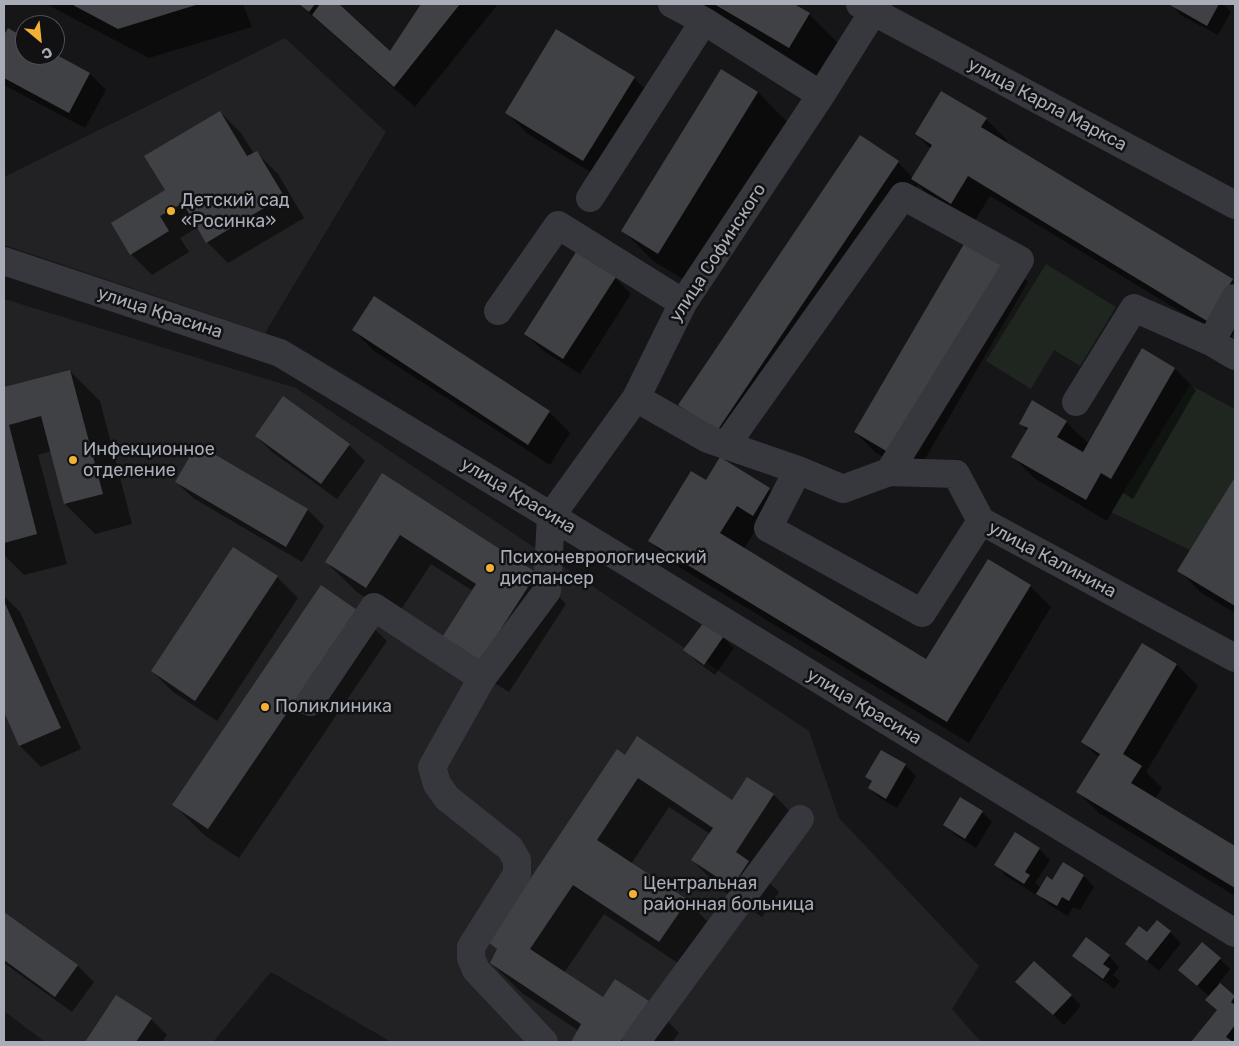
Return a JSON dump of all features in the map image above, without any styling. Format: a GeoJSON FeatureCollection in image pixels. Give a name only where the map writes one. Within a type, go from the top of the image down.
{"type":"FeatureCollection","features":[{"type":"Feature","properties":{"kind":"street"},"geometry":{"type":"LineString","coordinates":[[672,4],[704,21],[821,95]]}},
{"type":"Feature","properties":{"kind":"street","name":"улица Софинского"},"geometry":{"type":"LineString","coordinates":[[551,516],[636,398],[683,302],[821,95],[871,7]]}},
{"type":"Feature","properties":{"kind":"street","name":"улица Карла Маркса"},"geometry":{"type":"LineString","coordinates":[[871,7],[1235,205]]}},
{"type":"Feature","properties":{"kind":"street"},"geometry":{"type":"LineString","coordinates":[[590,198],[704,21]]}},
{"type":"Feature","properties":{"kind":"street"},"geometry":{"type":"LineString","coordinates":[[726,445],[903,196],[1020,260],[890,472]]}},
{"type":"Feature","properties":{"kind":"street"},"geometry":{"type":"LineString","coordinates":[[498,311],[558,225],[683,302]]}},
{"type":"Feature","properties":{"kind":"street","name":"улица Красина"},"geometry":{"type":"LineString","coordinates":[[4,261],[280,353],[1235,933]]}},
{"type":"Feature","properties":{"kind":"street"},"geometry":{"type":"LineString","coordinates":[[1211,342],[1235,298]]}},
{"type":"Feature","properties":{"kind":"street"},"geometry":{"type":"LineString","coordinates":[[1076,402],[1134,308],[1211,342],[1235,356]]}},
{"type":"Feature","properties":{"kind":"street","name":"улица Калинина"},"geometry":{"type":"LineString","coordinates":[[636,398],[708,439],[798,470],[843,489],[890,472],[956,474],[981,522],[1235,658]]}},
{"type":"Feature","properties":{"kind":"street"},"geometry":{"type":"LineString","coordinates":[[798,470],[768,528],[922,613],[981,522]]}},
{"type":"Feature","properties":{"kind":"street"},"geometry":{"type":"LineString","coordinates":[[544,1042],[476,970],[471,958],[471,947],[517,874],[517,860],[510,848],[448,798],[437,784],[432,767],[482,678],[547,591],[551,516]]}},
{"type":"Feature","properties":{"kind":"street"},"geometry":{"type":"LineString","coordinates":[[310,702],[374,607],[482,678]]}},
{"type":"Feature","properties":{"kind":"street"},"geometry":{"type":"LineString","coordinates":[[636,1042],[800,819]]}},
{"type":"Feature","properties":{"kind":"shaded area","name":"Детский сад «Росинка»"},"geometry":{"type":"Polygon","coordinates":[[[285,38],[386,132],[265,333],[4,245],[4,177],[285,38]]]}},
{"type":"Feature","properties":{"kind":"shaded area"},"geometry":{"type":"Polygon","coordinates":[[[1046,264],[1116,307],[1080,366],[1054,350],[1031,389],[986,361],[1046,264]]]}},
{"type":"Feature","properties":{"kind":"shaded area"},"geometry":{"type":"Polygon","coordinates":[[[4,299],[296,388],[809,731],[839,818],[979,966],[952,1009],[981,1042],[391,1042],[271,972],[213,1042],[45,1042],[4,1011],[4,299]]]}},
{"type":"Feature","properties":{"kind":"shaded area"},"geometry":{"type":"Polygon","coordinates":[[[1190,385],[1235,409],[1235,477],[1190,550],[1111,512],[1190,385]]]}},
{"type":"Feature","properties":{"kind":"building"},"geometry":{"type":"Polygon","coordinates":[[[71,4],[199,4],[118,29],[71,4]]]}},
{"type":"Feature","properties":{"kind":"building"},"geometry":{"type":"Polygon","coordinates":[[[299,4],[315,4],[309,12],[299,4]]]}},
{"type":"Feature","properties":{"kind":"building"},"geometry":{"type":"Polygon","coordinates":[[[320,4],[339,4],[390,51],[421,4],[460,4],[394,87],[312,15],[320,4]]]}},
{"type":"Feature","properties":{"kind":"building"},"geometry":{"type":"Polygon","coordinates":[[[714,4],[794,4],[810,13],[789,48],[714,4]]]}},
{"type":"Feature","properties":{"kind":"building"},"geometry":{"type":"Polygon","coordinates":[[[1171,4],[1219,4],[1207,26],[1171,4]]]}},
{"type":"Feature","properties":{"kind":"building"},"geometry":{"type":"Polygon","coordinates":[[[8,28],[15,32],[15,65],[65,65],[65,59],[90,73],[69,113],[4,78],[4,35],[8,28]]]}},
{"type":"Feature","properties":{"kind":"building"},"geometry":{"type":"Polygon","coordinates":[[[556,29],[635,77],[583,161],[505,113],[556,29]]]}},
{"type":"Feature","properties":{"kind":"building"},"geometry":{"type":"Polygon","coordinates":[[[721,69],[758,92],[658,254],[621,231],[721,69]]]}},
{"type":"Feature","properties":{"kind":"building"},"geometry":{"type":"Polygon","coordinates":[[[941,91],[987,118],[981,127],[1233,279],[1207,321],[968,176],[951,204],[911,179],[932,145],[915,134],[941,91]]]}},
{"type":"Feature","properties":{"kind":"building"},"geometry":{"type":"Polygon","coordinates":[[[220,111],[247,156],[257,151],[284,196],[206,243],[183,203],[160,216],[169,231],[130,255],[111,223],[165,190],[144,156],[220,111]]]}},
{"type":"Feature","properties":{"kind":"building"},"geometry":{"type":"Polygon","coordinates":[[[860,135],[899,161],[717,431],[678,405],[860,135]]]}},
{"type":"Feature","properties":{"kind":"building"},"geometry":{"type":"Polygon","coordinates":[[[968,237],[1007,260],[893,455],[854,432],[968,237]]]}},
{"type":"Feature","properties":{"kind":"building"},"geometry":{"type":"Polygon","coordinates":[[[576,252],[616,277],[563,359],[524,334],[576,252]]]}},
{"type":"Feature","properties":{"kind":"building"},"geometry":{"type":"Polygon","coordinates":[[[374,296],[550,411],[528,445],[352,330],[374,296]]]}},
{"type":"Feature","properties":{"kind":"building"},"geometry":{"type":"Polygon","coordinates":[[[1142,348],[1175,368],[1111,479],[1101,473],[1086,500],[1011,457],[1028,428],[1019,424],[1032,400],[1067,421],[1057,437],[1083,452],[1142,348]]]}},
{"type":"Feature","properties":{"kind":"building","name":"Инфекционное отделение"},"geometry":{"type":"Polygon","coordinates":[[[70,370],[103,494],[64,504],[41,416],[9,425],[37,534],[4,543],[4,387],[70,370]]]}},
{"type":"Feature","properties":{"kind":"building"},"geometry":{"type":"Polygon","coordinates":[[[283,396],[350,444],[321,484],[255,436],[283,396]]]}},
{"type":"Feature","properties":{"kind":"building"},"geometry":{"type":"Polygon","coordinates":[[[197,444],[308,509],[286,547],[175,482],[197,444]]]}},
{"type":"Feature","properties":{"kind":"building"},"geometry":{"type":"Polygon","coordinates":[[[720,457],[770,488],[753,516],[737,506],[720,533],[926,659],[988,559],[1031,585],[947,722],[648,541],[691,471],[706,480],[720,457]]]}},
{"type":"Feature","properties":{"kind":"building","name":"Психоневрологический диспансер"},"geometry":{"type":"Polygon","coordinates":[[[382,473],[537,573],[479,663],[441,639],[476,584],[400,535],[366,588],[325,562],[382,473]]]}},
{"type":"Feature","properties":{"kind":"building"},"geometry":{"type":"Polygon","coordinates":[[[1235,477],[1235,606],[1177,571],[1235,477]]]}},
{"type":"Feature","properties":{"kind":"building"},"geometry":{"type":"Polygon","coordinates":[[[233,547],[278,576],[195,701],[151,671],[233,547]]]}},
{"type":"Feature","properties":{"kind":"building","name":"Поликлиника"},"geometry":{"type":"Polygon","coordinates":[[[321,585],[357,610],[208,829],[172,805],[321,585]]]}},
{"type":"Feature","properties":{"kind":"building"},"geometry":{"type":"Polygon","coordinates":[[[4,601],[61,728],[19,746],[4,712],[4,601]]]}},
{"type":"Feature","properties":{"kind":"building"},"geometry":{"type":"Polygon","coordinates":[[[704,622],[724,636],[704,665],[683,650],[704,622]]]}},
{"type":"Feature","properties":{"kind":"building"},"geometry":{"type":"Polygon","coordinates":[[[1142,643],[1177,664],[1123,754],[1142,766],[1131,783],[1235,846],[1235,888],[1076,792],[1100,754],[1081,742],[1142,643]]]}},
{"type":"Feature","properties":{"kind":"building","name":"Центральная районная больница"},"geometry":{"type":"Polygon","coordinates":[[[637,736],[732,800],[747,777],[774,794],[736,852],[749,861],[732,887],[691,860],[713,828],[638,778],[597,840],[688,900],[659,942],[573,885],[530,949],[603,997],[615,979],[649,1001],[620,1042],[571,1042],[581,1024],[490,963],[497,949],[488,942],[617,749],[625,755],[637,736]]]}},
{"type":"Feature","properties":{"kind":"building"},"geometry":{"type":"Polygon","coordinates":[[[881,750],[906,764],[886,799],[868,788],[872,781],[865,777],[881,750]]]}},
{"type":"Feature","properties":{"kind":"building"},"geometry":{"type":"Polygon","coordinates":[[[960,797],[983,811],[965,839],[943,825],[960,797]]]}},
{"type":"Feature","properties":{"kind":"building"},"geometry":{"type":"Polygon","coordinates":[[[1015,832],[1040,848],[1025,872],[1030,875],[1024,884],[994,865],[1015,832]]]}},
{"type":"Feature","properties":{"kind":"building"},"geometry":{"type":"Polygon","coordinates":[[[1063,862],[1084,875],[1069,901],[1062,897],[1057,906],[1036,894],[1047,876],[1052,880],[1063,862]]]}},
{"type":"Feature","properties":{"kind":"building"},"geometry":{"type":"Polygon","coordinates":[[[4,912],[78,965],[55,997],[4,960],[4,912]]]}},
{"type":"Feature","properties":{"kind":"building"},"geometry":{"type":"Polygon","coordinates":[[[1157,920],[1171,931],[1147,961],[1125,944],[1139,926],[1147,932],[1157,920]]]}},
{"type":"Feature","properties":{"kind":"building"},"geometry":{"type":"Polygon","coordinates":[[[1086,937],[1110,955],[1103,964],[1110,969],[1103,979],[1072,956],[1086,937]]]}},
{"type":"Feature","properties":{"kind":"building"},"geometry":{"type":"Polygon","coordinates":[[[1202,942],[1221,958],[1197,986],[1178,970],[1202,942]]]}},
{"type":"Feature","properties":{"kind":"building"},"geometry":{"type":"Polygon","coordinates":[[[1034,961],[1072,995],[1053,1015],[1015,982],[1034,961]]]}},
{"type":"Feature","properties":{"kind":"building"},"geometry":{"type":"Polygon","coordinates":[[[1220,983],[1235,996],[1231,1002],[1235,1005],[1235,1025],[1226,1037],[1233,1042],[1191,1042],[1217,1010],[1205,1000],[1220,983]]]}},
{"type":"Feature","properties":{"kind":"building"},"geometry":{"type":"Polygon","coordinates":[[[116,995],[152,1018],[136,1042],[85,1042],[116,995]]]}},
{"type":"Feature","properties":{"kind":"place","name":"Детский сад «Росинка»"},"geometry":{"type":"Point","coordinates":[171,211]}},
{"type":"Feature","properties":{"kind":"place","name":"Инфекционное отделение"},"geometry":{"type":"Point","coordinates":[73,460]}},
{"type":"Feature","properties":{"kind":"place","name":"Психоневрологический диспансер"},"geometry":{"type":"Point","coordinates":[490,568]}},
{"type":"Feature","properties":{"kind":"place","name":"Поликлиника"},"geometry":{"type":"Point","coordinates":[265,707]}},
{"type":"Feature","properties":{"kind":"place","name":"Центральная районная больница"},"geometry":{"type":"Point","coordinates":[633,894]}}]}
